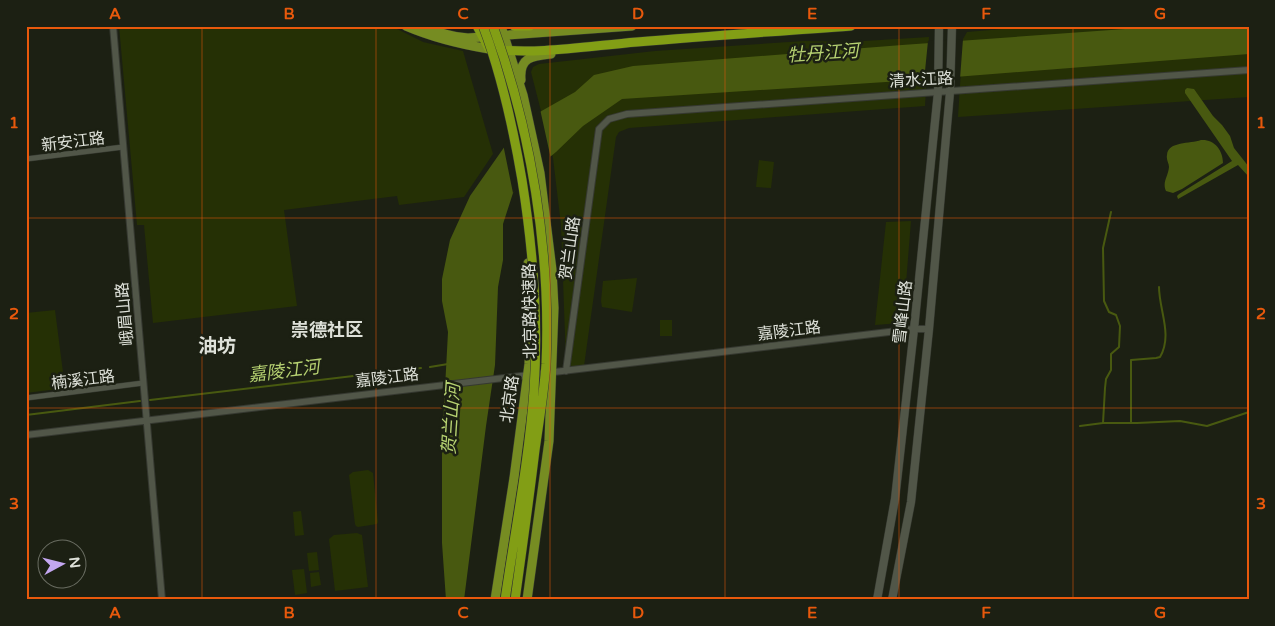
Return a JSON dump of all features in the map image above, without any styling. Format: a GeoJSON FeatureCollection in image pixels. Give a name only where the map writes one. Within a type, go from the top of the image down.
{"type":"FeatureCollection","features":[{"type":"Feature","properties":{"kind":"highway"},"geometry":{"type":"LineString","coordinates":[[481,26],[489,49],[510,52],[536,52],[647,41],[851,26]]}},
{"type":"Feature","properties":{"kind":"highway","name":"北京路快速路"},"geometry":{"type":"LineString","coordinates":[[481,26],[501,78],[518,155],[530,228],[534,293],[536,346],[534,391],[505,600]]}},
{"type":"Feature","properties":{"kind":"highway","name":"北京路快速路"},"geometry":{"type":"LineString","coordinates":[[493,26],[504,56],[526,145],[538,208],[546,295],[546,366],[515,600]]}},
{"type":"Feature","properties":{"kind":"highway"},"geometry":{"type":"LineString","coordinates":[[514,26],[530,26]]}},
{"type":"Feature","properties":{"kind":"main road"},"geometry":{"type":"LineString","coordinates":[[406,26],[431,37],[457,44],[489,49]]}},
{"type":"Feature","properties":{"kind":"main road"},"geometry":{"type":"LineString","coordinates":[[426,27],[442,26]]}},
{"type":"Feature","properties":{"kind":"main road"},"geometry":{"type":"LineString","coordinates":[[426,27],[438,33],[454,37],[484,37],[503,31],[632,26]]}},
{"type":"Feature","properties":{"kind":"main road","name":"雪峰山路"},"geometry":{"type":"LineString","coordinates":[[877,600],[895,500],[914,328],[938,92],[940,26]]}},
{"type":"Feature","properties":{"kind":"main road","name":"雪峰山路"},"geometry":{"type":"LineString","coordinates":[[892,600],[911,502],[950,92],[952,26]]}},
{"type":"Feature","properties":{"kind":"main road"},"geometry":{"type":"LineString","coordinates":[[503,31],[529,118],[540,173],[553,289],[554,337],[546,472],[527,600]]}},
{"type":"Feature","properties":{"kind":"main road"},"geometry":{"type":"LineString","coordinates":[[523,95],[520,69],[523,63],[530,58],[647,41]]}},
{"type":"Feature","properties":{"kind":"main road","name":"北京路"},"geometry":{"type":"LineString","coordinates":[[489,49],[500,85],[521,189],[528,266],[530,339],[528,374],[495,600]]}},
{"type":"Feature","properties":{"kind":"street","name":"峨眉山路"},"geometry":{"type":"LineString","coordinates":[[113,26],[162,600]]}},
{"type":"Feature","properties":{"kind":"street","name":"清水江路"},"geometry":{"type":"LineString","coordinates":[[599,128],[609,119],[627,114],[1249,70]]}},
{"type":"Feature","properties":{"kind":"street","name":"贺兰山路"},"geometry":{"type":"LineString","coordinates":[[566,370],[599,128]]}},
{"type":"Feature","properties":{"kind":"street","name":"新安江路"},"geometry":{"type":"LineString","coordinates":[[26,159],[123,147]]}},
{"type":"Feature","properties":{"kind":"street","name":"嘉陵江路"},"geometry":{"type":"LineString","coordinates":[[26,435],[146,419],[914,328],[929,328]]}},
{"type":"Feature","properties":{"kind":"street","name":"楠溪江路"},"geometry":{"type":"LineString","coordinates":[[26,398],[143,384]]}},
{"type":"Feature","properties":{"kind":"shaded area"},"geometry":{"type":"Polygon","coordinates":[[[119,26],[391,26],[423,42],[463,51],[493,154],[464,197],[399,205],[397,196],[284,210],[297,306],[153,323],[144,225],[137,225],[119,26]]]}},
{"type":"Feature","properties":{"kind":"shaded area"},"geometry":{"type":"Polygon","coordinates":[[[1039,26],[1249,26],[1249,97],[958,117],[963,39],[967,32],[1039,26]]]}},
{"type":"Feature","properties":{"kind":"shaded area"},"geometry":{"type":"Polygon","coordinates":[[[929,37],[925,106],[629,128],[619,132],[616,137],[584,366],[572,367],[566,362],[561,225],[553,158],[531,72],[533,67],[539,64],[655,51],[805,41],[848,42],[929,37]]]}},
{"type":"Feature","properties":{"kind":"shaded area"},"geometry":{"type":"Polygon","coordinates":[[[759,160],[774,162],[771,188],[756,187],[759,160]]]}},
{"type":"Feature","properties":{"kind":"shaded area"},"geometry":{"type":"Polygon","coordinates":[[[911,221],[903,321],[901,323],[875,325],[886,222],[911,221]]]}},
{"type":"Feature","properties":{"kind":"shaded area"},"geometry":{"type":"Polygon","coordinates":[[[637,278],[632,312],[602,307],[603,281],[637,278]]]}},
{"type":"Feature","properties":{"kind":"shaded area"},"geometry":{"type":"Polygon","coordinates":[[[55,310],[65,388],[26,393],[26,313],[55,310]]]}},
{"type":"Feature","properties":{"kind":"shaded area"},"geometry":{"type":"Polygon","coordinates":[[[660,320],[672,320],[672,336],[660,336],[660,320]]]}},
{"type":"Feature","properties":{"kind":"shaded area"},"geometry":{"type":"Polygon","coordinates":[[[368,470],[373,473],[378,522],[377,524],[358,527],[355,524],[349,475],[353,472],[368,470]]]}},
{"type":"Feature","properties":{"kind":"shaded area"},"geometry":{"type":"Polygon","coordinates":[[[301,511],[304,535],[295,536],[293,512],[301,511]]]}},
{"type":"Feature","properties":{"kind":"shaded area"},"geometry":{"type":"Polygon","coordinates":[[[357,533],[362,535],[368,587],[335,591],[329,539],[334,535],[357,533]]]}},
{"type":"Feature","properties":{"kind":"shaded area"},"geometry":{"type":"Polygon","coordinates":[[[317,552],[319,570],[309,571],[307,553],[317,552]]]}},
{"type":"Feature","properties":{"kind":"shaded area"},"geometry":{"type":"Polygon","coordinates":[[[304,569],[307,593],[295,595],[292,570],[304,569]]]}},
{"type":"Feature","properties":{"kind":"shaded area"},"geometry":{"type":"Polygon","coordinates":[[[319,572],[321,585],[311,587],[310,573],[319,572]]]}},
{"type":"Feature","properties":{"kind":"water"},"geometry":{"type":"Polygon","coordinates":[[[1167,26],[1249,26],[1249,54],[917,80],[622,99],[583,126],[528,175],[513,193],[503,224],[503,260],[498,287],[495,365],[464,600],[446,600],[442,543],[442,444],[448,332],[442,301],[442,279],[450,240],[470,196],[505,146],[538,113],[575,92],[594,75],[633,66],[1167,26]]]}},
{"type":"Feature","properties":{"kind":"water"},"geometry":{"type":"Polygon","coordinates":[[[1187,88],[1194,89],[1230,136],[1234,148],[1249,167],[1249,177],[1238,165],[1178,199],[1177,196],[1179,194],[1232,161],[1185,93],[1187,88]]]}},
{"type":"Feature","properties":{"kind":"water"},"geometry":{"type":"Polygon","coordinates":[[[1201,140],[1210,141],[1217,146],[1223,158],[1223,163],[1182,189],[1173,193],[1166,191],[1165,182],[1169,167],[1168,150],[1175,145],[1201,140]]]}},
{"type":"Feature","properties":{"kind":"pier"},"geometry":{"type":"Polygon","coordinates":[[[963,39],[960,79],[924,81],[928,41],[963,39]]]}},
{"type":"Feature","properties":{"kind":"pier"},"geometry":{"type":"Polygon","coordinates":[[[540,109],[551,159],[513,193],[503,144],[540,109]]]}},
{"type":"Feature","properties":{"kind":"waterway"},"geometry":{"type":"LineString","coordinates":[[1103,423],[1106,379],[1111,370],[1111,354],[1119,347],[1120,326],[1116,315],[1109,312],[1104,301],[1103,248],[1111,212]]}},
{"type":"Feature","properties":{"kind":"waterway"},"geometry":{"type":"LineString","coordinates":[[1131,423],[1131,360],[1160,357],[1164,349],[1165,331],[1159,287]]}},
{"type":"Feature","properties":{"kind":"waterway","name":"嘉陵江河"},"geometry":{"type":"LineString","coordinates":[[430,367],[448,364]]}},
{"type":"Feature","properties":{"kind":"waterway","name":"嘉陵江河"},"geometry":{"type":"LineString","coordinates":[[150,400],[421,368]]}},
{"type":"Feature","properties":{"kind":"waterway","name":"嘉陵江河"},"geometry":{"type":"LineString","coordinates":[[26,415],[140,401]]}},
{"type":"Feature","properties":{"kind":"waterway"},"geometry":{"type":"LineString","coordinates":[[1080,426],[1103,423],[1180,421],[1207,426],[1249,412]]}},
{"type":"Feature","properties":{"kind":"district","name":"崇德社区"},"geometry":{"type":"Point","coordinates":[327,330]}},
{"type":"Feature","properties":{"kind":"district","name":"油坊"},"geometry":{"type":"Point","coordinates":[217,345]}},
{"type":"Feature","properties":{"kind":"water label","name":"牡丹江河"},"geometry":{"type":"Point","coordinates":[823,53]}},
{"type":"Feature","properties":{"kind":"water label","name":"贺兰山河"},"geometry":{"type":"Point","coordinates":[451,419]}}]}
